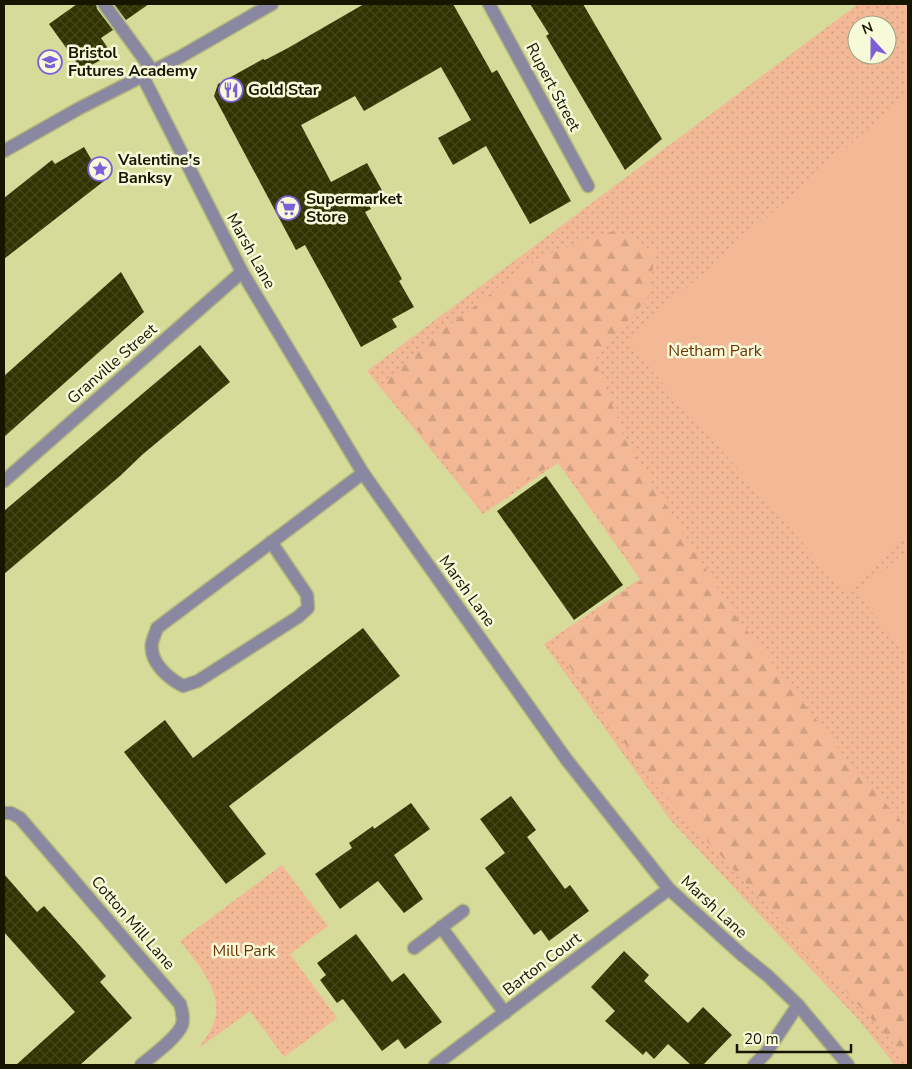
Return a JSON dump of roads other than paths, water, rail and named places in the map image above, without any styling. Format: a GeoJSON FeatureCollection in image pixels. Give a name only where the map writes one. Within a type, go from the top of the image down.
{"type":"FeatureCollection","features":[{"type":"Feature","properties":{"kind":"street","name":"Marsh Lane"},"geometry":{"type":"LineString","coordinates":[[104,4],[117,22],[147,73],[242,272],[363,473],[566,759],[669,889],[768,976],[798,1005],[848,1065]]}},
{"type":"Feature","properties":{"kind":"street"},"geometry":{"type":"LineString","coordinates":[[4,151],[78,109],[180,57],[272,4]]}},
{"type":"Feature","properties":{"kind":"street","name":"Rupert Street"},"geometry":{"type":"LineString","coordinates":[[489,4],[588,186]]}},
{"type":"Feature","properties":{"kind":"street","name":"Granville Street"},"geometry":{"type":"LineString","coordinates":[[4,481],[242,272]]}},
{"type":"Feature","properties":{"kind":"street"},"geometry":{"type":"LineString","coordinates":[[271,542],[307,595],[308,608],[298,617],[198,681],[183,686],[169,679],[153,658],[152,643],[157,628],[271,542],[363,473]]}},
{"type":"Feature","properties":{"kind":"street","name":"Cotton Mill Lane"},"geometry":{"type":"LineString","coordinates":[[4,813],[11,813],[20,818],[180,1004],[183,1014],[182,1025],[174,1035],[141,1065]]}},
{"type":"Feature","properties":{"kind":"street","name":"Barton Court"},"geometry":{"type":"LineString","coordinates":[[435,1065],[669,889]]}},
{"type":"Feature","properties":{"kind":"street"},"geometry":{"type":"LineString","coordinates":[[414,948],[463,911]]}},
{"type":"Feature","properties":{"kind":"street"},"geometry":{"type":"LineString","coordinates":[[441,927],[505,1013]]}},
{"type":"Feature","properties":{"kind":"street"},"geometry":{"type":"LineString","coordinates":[[754,1065],[766,1053],[798,1005]]}},
{"type":"Feature","properties":{"kind":"place","name":"Bristol Futures Academy"},"geometry":{"type":"Point","coordinates":[50,62]}},
{"type":"Feature","properties":{"kind":"place","name":"Gold Star"},"geometry":{"type":"Point","coordinates":[231,90]}},
{"type":"Feature","properties":{"kind":"place","name":"Valentine's Banksy"},"geometry":{"type":"Point","coordinates":[100,169]}},
{"type":"Feature","properties":{"kind":"place","name":"Supermarket Store"},"geometry":{"type":"Point","coordinates":[288,208]}},
{"type":"Feature","properties":{"kind":"park label","name":"Netham Park"},"geometry":{"type":"Point","coordinates":[715,351]}},
{"type":"Feature","properties":{"kind":"park label","name":"Mill Park"},"geometry":{"type":"Point","coordinates":[244,951]}}]}
